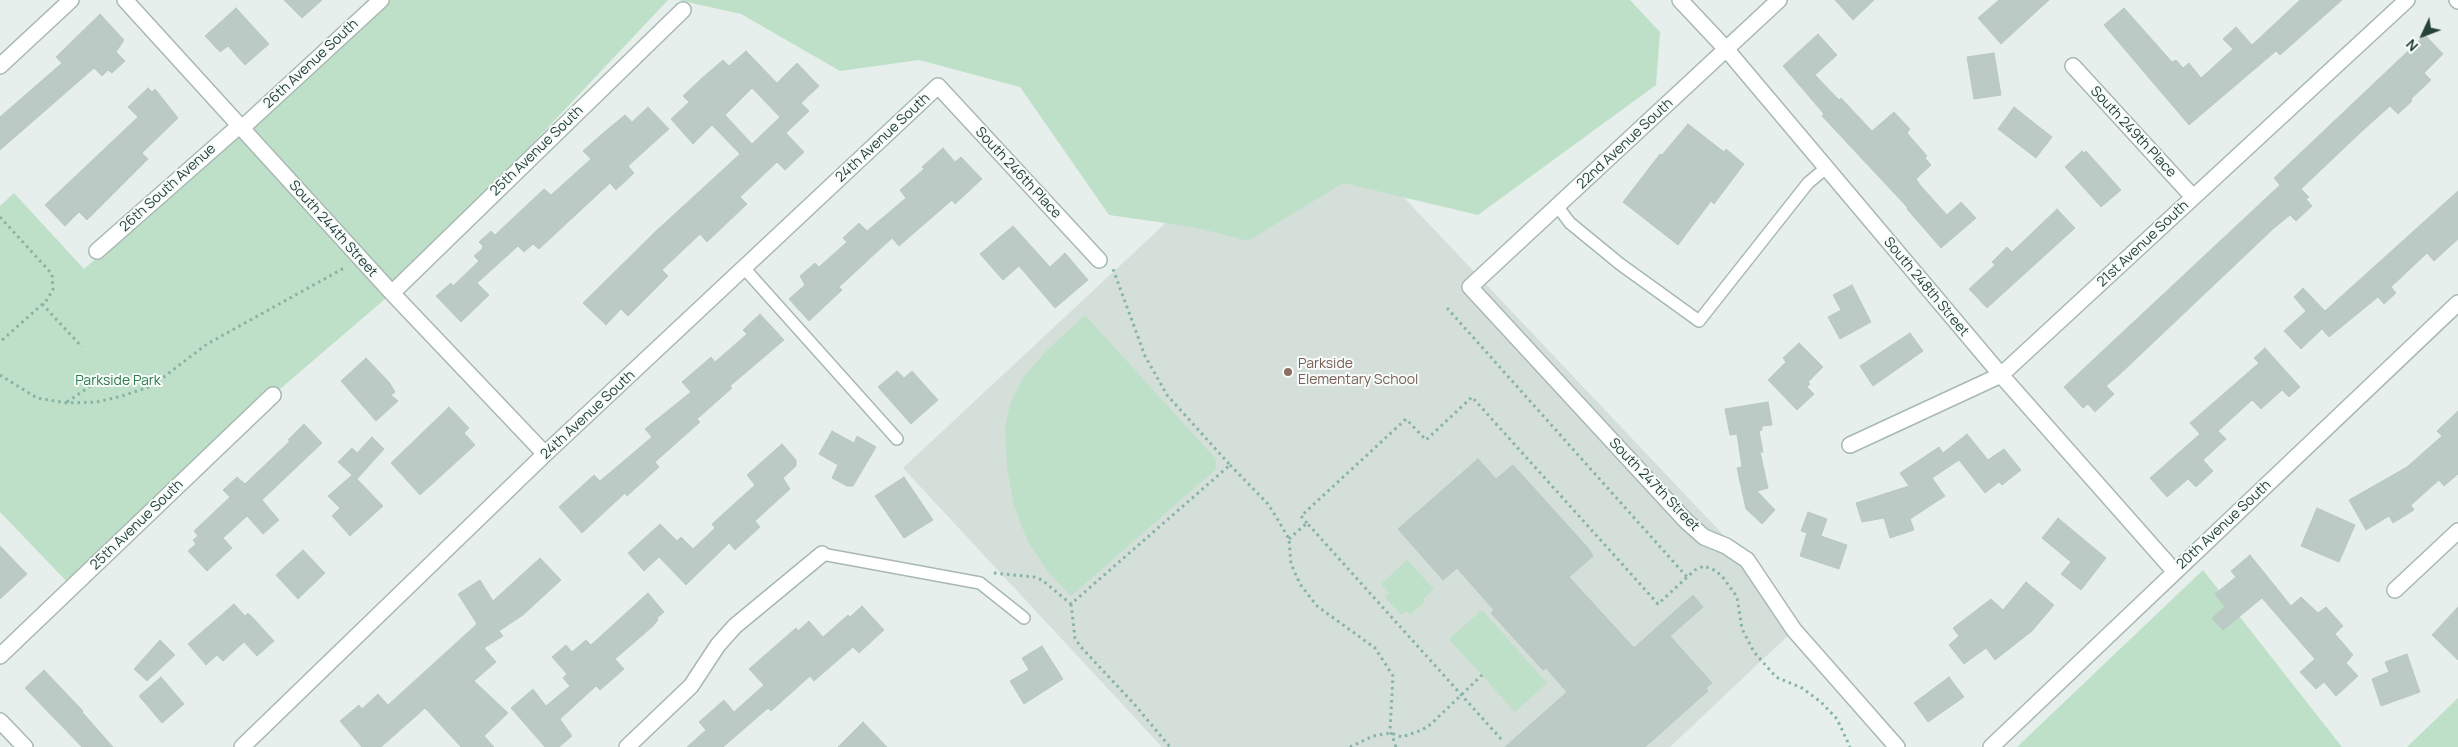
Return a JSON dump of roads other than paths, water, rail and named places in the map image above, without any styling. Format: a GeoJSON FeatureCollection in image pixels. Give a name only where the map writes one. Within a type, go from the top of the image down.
{"type":"FeatureCollection","features":[{"type":"Feature","properties":{"kind":"street"},"geometry":{"type":"LineString","coordinates":[[0,66],[71,0]]}},
{"type":"Feature","properties":{"kind":"street","name":"South 244th Street"},"geometry":{"type":"LineString","coordinates":[[125,0],[358,256],[545,454]]}},
{"type":"Feature","properties":{"kind":"street","name":"26th Avenue South"},"geometry":{"type":"LineString","coordinates":[[240,127],[381,0]]}},
{"type":"Feature","properties":{"kind":"street","name":"South 248th Street"},"geometry":{"type":"LineString","coordinates":[[1680,0],[1726,50],[2001,375],[2174,572]]}},
{"type":"Feature","properties":{"kind":"street","name":"22nd Avenue South"},"geometry":{"type":"LineString","coordinates":[[1470,287],[1780,0]]}},
{"type":"Feature","properties":{"kind":"street","name":"21st Avenue South"},"geometry":{"type":"LineString","coordinates":[[1850,445],[2001,375],[2407,0]]}},
{"type":"Feature","properties":{"kind":"street","name":"25th Avenue South"},"geometry":{"type":"LineString","coordinates":[[392,292],[683,10]]}},
{"type":"Feature","properties":{"kind":"street","name":"South 249th Place"},"geometry":{"type":"LineString","coordinates":[[2073,66],[2193,197]]}},
{"type":"Feature","properties":{"kind":"street","name":"South 246th Place"},"geometry":{"type":"LineString","coordinates":[[938,86],[1105,263]]}},
{"type":"Feature","properties":{"kind":"street","name":"24th Avenue South"},"geometry":{"type":"LineString","coordinates":[[245,746],[545,454],[938,86]]}},
{"type":"Feature","properties":{"kind":"street","name":"26th South Avenue"},"geometry":{"type":"LineString","coordinates":[[97,251],[240,127]]}},
{"type":"Feature","properties":{"kind":"street","name":"South 247th Street"},"geometry":{"type":"LineString","coordinates":[[1470,287],[1686,521],[1704,537],[1726,546],[1747,560],[1794,630],[1896,747]]}},
{"type":"Feature","properties":{"kind":"street","name":"20th Avenue South"},"geometry":{"type":"LineString","coordinates":[[1991,747],[2458,303]]}},
{"type":"Feature","properties":{"kind":"street","name":"25th Avenue South"},"geometry":{"type":"LineString","coordinates":[[0,656],[273,395]]}},
{"type":"Feature","properties":{"kind":"street"},"geometry":{"type":"LineString","coordinates":[[2395,590],[2458,531]]}},
{"type":"Feature","properties":{"kind":"street"},"geometry":{"type":"LineString","coordinates":[[626,747],[690,686],[718,645],[735,626],[822,554]]}},
{"type":"Feature","properties":{"kind":"street"},"geometry":{"type":"LineString","coordinates":[[0,720],[24,747]]}},
{"type":"Feature","properties":{"kind":"lane"},"geometry":{"type":"LineString","coordinates":[[1557,206],[1570,223],[1620,264],[1699,321],[1808,183],[1826,168]]}},
{"type":"Feature","properties":{"kind":"lane"},"geometry":{"type":"LineString","coordinates":[[744,268],[897,439]]}},
{"type":"Feature","properties":{"kind":"lane"},"geometry":{"type":"LineString","coordinates":[[822,554],[980,582],[1024,618]]}},
{"type":"Feature","properties":{"kind":"place","name":"Parkside Elementary School"},"geometry":{"type":"Point","coordinates":[1288,372]}},
{"type":"Feature","properties":{"kind":"park label","name":"Parkside Park"},"geometry":{"type":"Point","coordinates":[118,381]}}]}
